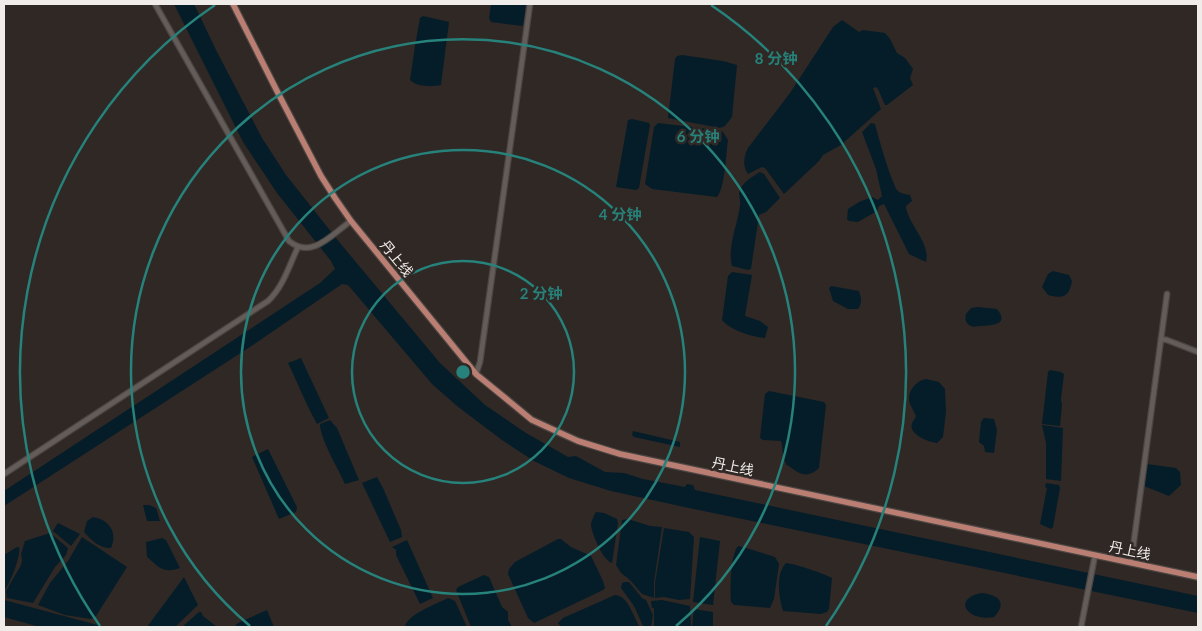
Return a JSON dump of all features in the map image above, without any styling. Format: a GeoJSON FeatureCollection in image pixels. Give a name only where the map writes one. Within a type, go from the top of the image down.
{"type":"FeatureCollection","features":[{"type":"Feature","properties":{"kind":"main road","name":"丹上线"},"geometry":{"type":"LineString","coordinates":[[233,4],[321,176],[351,221],[476,374],[532,420],[578,441],[620,454],[1198,577]]}},
{"type":"Feature","properties":{"kind":"street"},"geometry":{"type":"LineString","coordinates":[[155,4],[289,242],[305,249],[316,246],[351,221]]}},
{"type":"Feature","properties":{"kind":"street"},"geometry":{"type":"LineString","coordinates":[[476,374],[480,362],[530,4]]}},
{"type":"Feature","properties":{"kind":"street"},"geometry":{"type":"LineString","coordinates":[[4,474],[268,301],[276,294],[282,284],[298,247]]}},
{"type":"Feature","properties":{"kind":"street"},"geometry":{"type":"LineString","coordinates":[[1130,563],[1167,294]]}},
{"type":"Feature","properties":{"kind":"street"},"geometry":{"type":"LineString","coordinates":[[1160,339],[1198,352]]}},
{"type":"Feature","properties":{"kind":"street"},"geometry":{"type":"LineString","coordinates":[[1081,627],[1095,555]]}},
{"type":"Feature","properties":{"kind":"water"},"geometry":{"type":"Polygon","coordinates":[[[174,4],[194,4],[262,138],[286,175],[340,243],[440,363],[485,405],[526,433],[568,457],[576,456],[605,472],[624,473],[643,479],[685,487],[687,484],[693,485],[695,490],[1198,596],[1198,613],[689,508],[611,491],[569,478],[534,461],[502,440],[457,406],[432,384],[348,285],[342,284],[253,345],[4,506],[4,491],[320,283],[335,269],[331,261],[277,193],[243,142],[174,4]]]}},
{"type":"Feature","properties":{"kind":"water"},"geometry":{"type":"Polygon","coordinates":[[[491,4],[526,4],[523,26],[491,22],[489,18],[491,4]]]}},
{"type":"Feature","properties":{"kind":"water"},"geometry":{"type":"Polygon","coordinates":[[[423,16],[449,22],[441,85],[425,86],[410,80],[420,18],[423,16]]]}},
{"type":"Feature","properties":{"kind":"water"},"geometry":{"type":"Polygon","coordinates":[[[842,20],[859,32],[863,30],[885,33],[897,53],[905,58],[913,69],[910,78],[913,85],[887,105],[885,105],[878,89],[876,87],[873,88],[881,109],[841,145],[823,155],[784,194],[765,168],[762,167],[748,174],[744,164],[745,154],[790,93],[833,27],[842,20]]]}},
{"type":"Feature","properties":{"kind":"water"},"geometry":{"type":"Polygon","coordinates":[[[682,55],[737,65],[732,117],[725,126],[720,128],[668,118],[675,59],[677,56],[682,55]]]}},
{"type":"Feature","properties":{"kind":"water"},"geometry":{"type":"Polygon","coordinates":[[[632,119],[649,123],[650,125],[639,188],[636,190],[616,187],[628,120],[632,119]]]}},
{"type":"Feature","properties":{"kind":"water"},"geometry":{"type":"Polygon","coordinates":[[[658,123],[723,132],[728,140],[722,186],[717,197],[652,189],[645,184],[654,127],[658,123]]]}},
{"type":"Feature","properties":{"kind":"water"},"geometry":{"type":"Polygon","coordinates":[[[871,123],[875,124],[895,187],[899,192],[910,195],[912,201],[906,206],[907,213],[922,240],[927,255],[926,262],[909,254],[884,204],[879,206],[877,211],[858,222],[847,219],[848,209],[872,197],[878,200],[882,196],[876,169],[862,132],[871,123]]]}},
{"type":"Feature","properties":{"kind":"water"},"geometry":{"type":"Polygon","coordinates":[[[760,172],[764,174],[780,198],[766,212],[759,215],[751,269],[748,270],[732,266],[731,251],[739,212],[740,190],[746,182],[760,172]]]}},
{"type":"Feature","properties":{"kind":"water"},"geometry":{"type":"Polygon","coordinates":[[[1053,271],[1069,275],[1072,281],[1067,294],[1064,296],[1048,295],[1042,287],[1048,274],[1053,271]]]}},
{"type":"Feature","properties":{"kind":"water"},"geometry":{"type":"Polygon","coordinates":[[[732,272],[752,275],[745,316],[760,321],[768,327],[765,338],[730,327],[722,320],[728,276],[732,272]]]}},
{"type":"Feature","properties":{"kind":"water"},"geometry":{"type":"Polygon","coordinates":[[[831,286],[859,291],[861,298],[860,307],[858,309],[848,309],[833,301],[829,288],[831,286]]]}},
{"type":"Feature","properties":{"kind":"water"},"geometry":{"type":"Polygon","coordinates":[[[971,308],[997,309],[1002,318],[1001,321],[990,325],[974,327],[969,325],[966,320],[966,314],[971,308]]]}},
{"type":"Feature","properties":{"kind":"water"},"geometry":{"type":"Polygon","coordinates":[[[301,358],[329,418],[317,424],[288,363],[301,358]]]}},
{"type":"Feature","properties":{"kind":"water"},"geometry":{"type":"Polygon","coordinates":[[[1050,370],[1064,374],[1060,426],[1042,424],[1048,372],[1050,370]]]}},
{"type":"Feature","properties":{"kind":"water"},"geometry":{"type":"Polygon","coordinates":[[[926,379],[939,382],[945,389],[946,412],[943,437],[937,443],[920,437],[913,431],[912,427],[916,416],[909,400],[910,392],[918,382],[926,379]]]}},
{"type":"Feature","properties":{"kind":"water"},"geometry":{"type":"Polygon","coordinates":[[[769,391],[824,402],[826,405],[819,468],[815,471],[807,474],[797,472],[786,464],[781,441],[763,440],[760,438],[765,394],[769,391]]]}},
{"type":"Feature","properties":{"kind":"water"},"geometry":{"type":"Polygon","coordinates":[[[984,418],[994,419],[997,430],[994,453],[985,452],[984,446],[979,442],[981,422],[984,418]]]}},
{"type":"Feature","properties":{"kind":"water"},"geometry":{"type":"Polygon","coordinates":[[[330,420],[337,428],[359,480],[345,484],[330,454],[323,438],[320,424],[330,420]]]}},
{"type":"Feature","properties":{"kind":"water"},"geometry":{"type":"Polygon","coordinates":[[[1042,425],[1063,428],[1061,481],[1046,479],[1046,443],[1042,425]]]}},
{"type":"Feature","properties":{"kind":"water"},"geometry":{"type":"Polygon","coordinates":[[[633,431],[680,442],[680,447],[634,437],[632,435],[633,431]]]}},
{"type":"Feature","properties":{"kind":"water"},"geometry":{"type":"Polygon","coordinates":[[[268,449],[297,507],[296,512],[279,519],[252,457],[268,449]]]}},
{"type":"Feature","properties":{"kind":"water"},"geometry":{"type":"Polygon","coordinates":[[[1147,464],[1176,468],[1180,472],[1181,485],[1169,496],[1144,486],[1147,464]]]}},
{"type":"Feature","properties":{"kind":"water"},"geometry":{"type":"Polygon","coordinates":[[[377,477],[401,530],[402,537],[390,542],[362,483],[377,477]]]}},
{"type":"Feature","properties":{"kind":"water"},"geometry":{"type":"Polygon","coordinates":[[[1046,483],[1059,485],[1060,488],[1053,527],[1051,529],[1040,524],[1047,488],[1045,487],[1046,483]]]}},
{"type":"Feature","properties":{"kind":"water"},"geometry":{"type":"Polygon","coordinates":[[[143,505],[156,508],[160,521],[147,521],[143,505]]]}},
{"type":"Feature","properties":{"kind":"water"},"geometry":{"type":"Polygon","coordinates":[[[596,512],[604,513],[617,519],[612,563],[601,552],[593,533],[591,524],[596,512]]]}},
{"type":"Feature","properties":{"kind":"water"},"geometry":{"type":"Polygon","coordinates":[[[93,517],[104,521],[111,528],[113,542],[111,548],[93,541],[84,532],[87,521],[93,517]]]}},
{"type":"Feature","properties":{"kind":"water"},"geometry":{"type":"Polygon","coordinates":[[[628,519],[650,526],[662,527],[654,582],[654,598],[642,594],[621,573],[616,565],[622,520],[628,519]]]}},
{"type":"Feature","properties":{"kind":"water"},"geometry":{"type":"Polygon","coordinates":[[[58,523],[80,534],[71,546],[53,531],[58,523]]]}},
{"type":"Feature","properties":{"kind":"water"},"geometry":{"type":"Polygon","coordinates":[[[664,528],[689,532],[694,537],[690,599],[655,598],[655,583],[664,528]]]}},
{"type":"Feature","properties":{"kind":"water"},"geometry":{"type":"Polygon","coordinates":[[[50,533],[68,548],[66,555],[55,567],[33,603],[7,598],[6,591],[21,565],[21,554],[25,541],[50,533]]]}},
{"type":"Feature","properties":{"kind":"water"},"geometry":{"type":"Polygon","coordinates":[[[82,537],[127,567],[96,616],[91,619],[65,615],[38,605],[50,583],[68,561],[82,537]]]}},
{"type":"Feature","properties":{"kind":"water"},"geometry":{"type":"Polygon","coordinates":[[[700,537],[720,541],[713,605],[693,602],[700,537]]]}},
{"type":"Feature","properties":{"kind":"water"},"geometry":{"type":"Polygon","coordinates":[[[162,538],[166,540],[180,568],[165,570],[147,557],[146,542],[162,538]]]}},
{"type":"Feature","properties":{"kind":"water"},"geometry":{"type":"Polygon","coordinates":[[[558,539],[591,556],[605,588],[534,623],[528,618],[508,574],[509,569],[515,562],[558,539]]]}},
{"type":"Feature","properties":{"kind":"water"},"geometry":{"type":"Polygon","coordinates":[[[407,540],[433,598],[420,604],[396,555],[396,550],[392,547],[407,540]]]}},
{"type":"Feature","properties":{"kind":"water"},"geometry":{"type":"Polygon","coordinates":[[[738,546],[775,557],[779,564],[774,599],[770,608],[734,605],[731,602],[733,557],[738,546]]]}},
{"type":"Feature","properties":{"kind":"water"},"geometry":{"type":"Polygon","coordinates":[[[19,547],[19,551],[17,563],[4,591],[4,555],[19,547]]]}},
{"type":"Feature","properties":{"kind":"water"},"geometry":{"type":"Polygon","coordinates":[[[786,563],[832,578],[829,609],[827,612],[821,614],[783,611],[779,593],[779,580],[780,573],[786,563]]]}},
{"type":"Feature","properties":{"kind":"water"},"geometry":{"type":"Polygon","coordinates":[[[484,575],[489,577],[502,607],[508,612],[508,620],[512,627],[471,627],[456,590],[458,587],[484,575]]]}},
{"type":"Feature","properties":{"kind":"water"},"geometry":{"type":"Polygon","coordinates":[[[184,577],[198,605],[175,627],[147,627],[184,577]]]}},
{"type":"Feature","properties":{"kind":"water"},"geometry":{"type":"Polygon","coordinates":[[[629,582],[642,598],[646,600],[653,615],[651,627],[643,626],[634,606],[621,588],[622,583],[629,582]]]}},
{"type":"Feature","properties":{"kind":"water"},"geometry":{"type":"Polygon","coordinates":[[[982,593],[993,595],[1001,603],[994,617],[984,618],[976,616],[966,609],[965,604],[967,600],[982,593]]]}},
{"type":"Feature","properties":{"kind":"water"},"geometry":{"type":"Polygon","coordinates":[[[615,595],[624,599],[640,627],[561,627],[558,623],[563,618],[615,595]]]}},
{"type":"Feature","properties":{"kind":"water"},"geometry":{"type":"Polygon","coordinates":[[[448,598],[455,601],[467,627],[405,627],[411,618],[430,606],[448,598]]]}},
{"type":"Feature","properties":{"kind":"water"},"geometry":{"type":"Polygon","coordinates":[[[4,600],[105,627],[40,627],[4,617],[4,600]]]}},
{"type":"Feature","properties":{"kind":"water"},"geometry":{"type":"Polygon","coordinates":[[[662,600],[690,606],[691,627],[654,627],[654,608],[652,608],[651,601],[662,600]]]}},
{"type":"Feature","properties":{"kind":"water"},"geometry":{"type":"Polygon","coordinates":[[[694,609],[713,612],[713,627],[692,627],[694,609]]]}},
{"type":"Feature","properties":{"kind":"water"},"geometry":{"type":"Polygon","coordinates":[[[267,610],[274,627],[234,627],[238,623],[267,610]]]}},
{"type":"Feature","properties":{"kind":"water"},"geometry":{"type":"Polygon","coordinates":[[[201,612],[203,616],[217,627],[182,627],[201,612]]]}}]}
